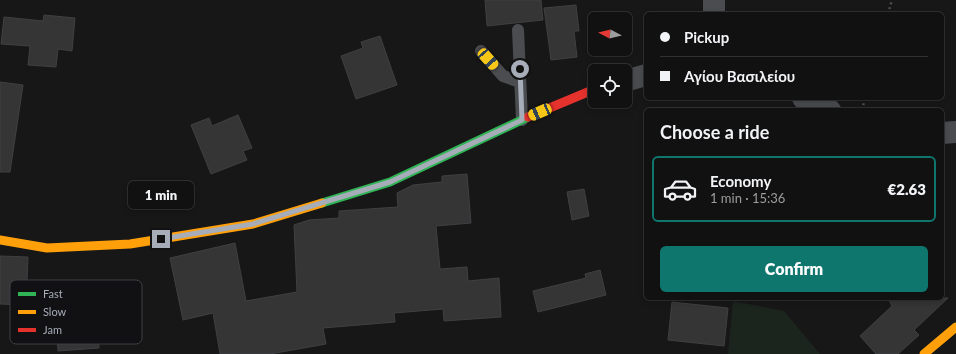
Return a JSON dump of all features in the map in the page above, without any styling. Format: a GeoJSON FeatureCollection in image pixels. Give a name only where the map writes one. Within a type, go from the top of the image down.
{"type":"FeatureCollection","features":[{"type":"Feature","properties":{"kind":"street"},"geometry":{"type":"LineString","coordinates":[[714,0],[714,12]]}},
{"type":"Feature","properties":{"kind":"street"},"geometry":{"type":"LineString","coordinates":[[632,79],[644,76]]}},
{"type":"Feature","properties":{"kind":"street"},"geometry":{"type":"LineString","coordinates":[[0,240],[47,248],[107,246],[130,244],[253,224],[390,182],[522,120],[588,92]]}},
{"type":"Feature","properties":{"kind":"street"},"geometry":{"type":"LineString","coordinates":[[808,100],[826,108]]}},
{"type":"Feature","properties":{"kind":"street"},"geometry":{"type":"LineString","coordinates":[[944,133],[956,132]]}},
{"type":"Feature","properties":{"kind":"street"},"geometry":{"type":"LineString","coordinates":[[924,354],[956,327]]}},
{"type":"Feature","properties":{"kind":"lane"},"geometry":{"type":"LineString","coordinates":[[518,30],[522,120]]}},
{"type":"Feature","properties":{"kind":"lane"},"geometry":{"type":"LineString","coordinates":[[481,51],[503,76],[520,82]]}},
{"type":"Feature","properties":{"kind":"path"},"geometry":{"type":"LineString","coordinates":[[889,12],[892,0]]}},
{"type":"Feature","properties":{"kind":"shaded area"},"geometry":{"type":"Polygon","coordinates":[[[733,301],[784,311],[820,354],[728,354],[733,301]]]}},
{"type":"Feature","properties":{"kind":"building"},"geometry":{"type":"Polygon","coordinates":[[[485,0],[541,0],[543,20],[487,26],[485,0]]]}},
{"type":"Feature","properties":{"kind":"building"},"geometry":{"type":"Polygon","coordinates":[[[576,5],[579,31],[574,31],[577,57],[551,60],[544,8],[576,5]]]}},
{"type":"Feature","properties":{"kind":"building"},"geometry":{"type":"Polygon","coordinates":[[[44,15],[75,18],[72,51],[58,49],[56,67],[28,65],[30,46],[1,44],[4,17],[43,21],[44,15]]]}},
{"type":"Feature","properties":{"kind":"building"},"geometry":{"type":"Polygon","coordinates":[[[380,36],[397,85],[356,99],[341,56],[363,48],[361,42],[380,36]]]}},
{"type":"Feature","properties":{"kind":"building"},"geometry":{"type":"Polygon","coordinates":[[[0,82],[23,85],[10,172],[0,172],[0,82]]]}},
{"type":"Feature","properties":{"kind":"building"},"geometry":{"type":"Polygon","coordinates":[[[238,115],[252,148],[243,151],[247,160],[211,174],[191,125],[209,118],[212,126],[238,115]]]}},
{"type":"Feature","properties":{"kind":"building"},"geometry":{"type":"Polygon","coordinates":[[[467,174],[471,223],[436,226],[440,269],[467,267],[468,281],[499,278],[501,317],[444,321],[443,309],[394,313],[395,322],[323,328],[326,344],[270,354],[220,354],[213,313],[183,320],[170,258],[235,243],[246,301],[297,292],[294,225],[309,220],[339,218],[339,211],[398,207],[397,193],[413,185],[442,182],[442,176],[467,174]]]}},
{"type":"Feature","properties":{"kind":"building"},"geometry":{"type":"Polygon","coordinates":[[[584,189],[589,216],[572,220],[567,192],[584,189]]]}},
{"type":"Feature","properties":{"kind":"building"},"geometry":{"type":"Polygon","coordinates":[[[0,256],[28,257],[27,280],[10,280],[10,304],[0,304],[0,256]]]}},
{"type":"Feature","properties":{"kind":"building"},"geometry":{"type":"Polygon","coordinates":[[[600,270],[606,295],[538,312],[533,291],[586,278],[585,274],[600,270]]]}},
{"type":"Feature","properties":{"kind":"building"},"geometry":{"type":"Polygon","coordinates":[[[944,298],[948,298],[914,330],[919,335],[898,354],[876,354],[860,336],[892,306],[889,300],[944,300],[944,298]]]}},
{"type":"Feature","properties":{"kind":"building"},"geometry":{"type":"Polygon","coordinates":[[[672,302],[728,308],[724,346],[668,340],[672,302]]]}},
{"type":"Feature","properties":{"kind":"building"},"geometry":{"type":"Polygon","coordinates":[[[58,344],[99,344],[99,348],[58,351],[58,344]]]}},
{"type":"Feature","properties":{"kind":"traffic: fast"},"geometry":{"type":"LineString","coordinates":[[322,203],[390,182],[528,117]]}},
{"type":"Feature","properties":{"kind":"traffic: slow"},"geometry":{"type":"LineString","coordinates":[[0,240],[47,248],[130,244],[253,224],[322,203]]}},
{"type":"Feature","properties":{"kind":"traffic: slow"},"geometry":{"type":"LineString","coordinates":[[924,354],[956,327]]}},
{"type":"Feature","properties":{"kind":"traffic: jam"},"geometry":{"type":"LineString","coordinates":[[528,117],[588,92]]}},
{"type":"Feature","properties":{"kind":"route"},"geometry":{"type":"LineString","coordinates":[[161,239],[253,224],[390,182],[522,120],[520,69]]}}]}
